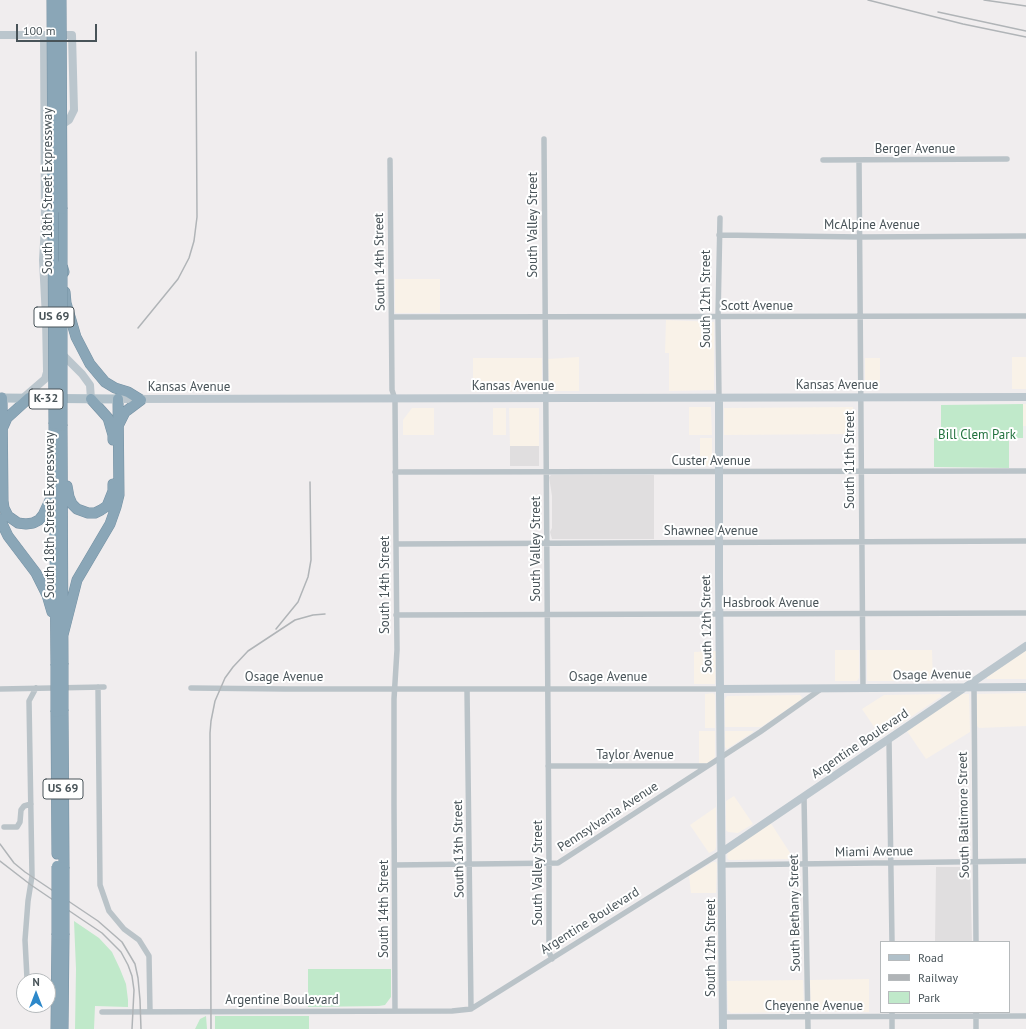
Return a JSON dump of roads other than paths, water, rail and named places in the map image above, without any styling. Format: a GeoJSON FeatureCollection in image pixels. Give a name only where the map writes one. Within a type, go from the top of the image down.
{"type":"FeatureCollection","features":[{"type":"Feature","properties":{"kind":"highway","name":"South 18th Street Expressway"},"geometry":{"type":"LineString","coordinates":[[52,0],[58,425],[62,468],[63,635],[59,664]]}},
{"type":"Feature","properties":{"kind":"highway","name":"South 18th Street Expressway"},"geometry":{"type":"LineString","coordinates":[[61,0],[62,265],[55,490],[55,625],[59,664],[60,867],[63,1029]]}},
{"type":"Feature","properties":{"kind":"highway"},"geometry":{"type":"LineString","coordinates":[[62,265],[66,303],[76,337],[84,354],[105,382],[115,388],[128,392],[141,400],[125,412],[118,426]]}},
{"type":"Feature","properties":{"kind":"highway"},"geometry":{"type":"LineString","coordinates":[[1,398],[3,427],[3,501],[4,508],[8,516],[18,523],[26,524],[39,520],[48,508],[55,490]]}},
{"type":"Feature","properties":{"kind":"highway"},"geometry":{"type":"LineString","coordinates":[[3,427],[7,418],[26,398]]}},
{"type":"Feature","properties":{"kind":"highway"},"geometry":{"type":"LineString","coordinates":[[62,468],[66,480],[68,497],[77,509],[88,513],[94,513],[107,506],[113,491],[113,435],[108,418],[91,399]]}},
{"type":"Feature","properties":{"kind":"highway"},"geometry":{"type":"LineString","coordinates":[[63,635],[77,580],[110,524],[119,495],[118,400]]}},
{"type":"Feature","properties":{"kind":"highway"},"geometry":{"type":"LineString","coordinates":[[0,519],[8,536],[40,579],[47,595],[55,625]]}},
{"type":"Feature","properties":{"kind":"highway","name":"South 18th Street Expressway"},"geometry":{"type":"LineString","coordinates":[[56,1029],[61,935]]}},
{"type":"Feature","properties":{"kind":"main road","name":"Kansas Avenue"},"geometry":{"type":"LineString","coordinates":[[1,398],[118,400]]}},
{"type":"Feature","properties":{"kind":"street"},"geometry":{"type":"LineString","coordinates":[[26,398],[45,380],[47,372],[43,260],[45,226],[44,34]]}},
{"type":"Feature","properties":{"kind":"street"},"geometry":{"type":"LineString","coordinates":[[0,35],[72,35],[74,110],[69,120],[60,126],[60,353],[82,374],[90,385],[91,399]]}},
{"type":"Feature","properties":{"kind":"street","name":"South Valley Street"},"geometry":{"type":"LineString","coordinates":[[544,139],[549,952],[552,959]]}},
{"type":"Feature","properties":{"kind":"street","name":"Berger Avenue"},"geometry":{"type":"LineString","coordinates":[[823,160],[1007,159]]}},
{"type":"Feature","properties":{"kind":"street","name":"South 14th Street"},"geometry":{"type":"LineString","coordinates":[[390,160],[392,390],[395,399],[396,544],[395,1011]]}},
{"type":"Feature","properties":{"kind":"street","name":"South 11th Street"},"geometry":{"type":"LineString","coordinates":[[859,160],[862,471],[862,688]]}},
{"type":"Feature","properties":{"kind":"street","name":"South 12th Street"},"geometry":{"type":"LineString","coordinates":[[720,218],[718,317],[718,472],[723,1029]]}},
{"type":"Feature","properties":{"kind":"street","name":"McAlpine Avenue"},"geometry":{"type":"LineString","coordinates":[[719,235],[860,237],[1026,236]]}},
{"type":"Feature","properties":{"kind":"street","name":"Scott Avenue"},"geometry":{"type":"LineString","coordinates":[[392,317],[1026,316]]}},
{"type":"Feature","properties":{"kind":"street","name":"Kansas Avenue"},"geometry":{"type":"LineString","coordinates":[[118,400],[1026,397]]}},
{"type":"Feature","properties":{"kind":"street","name":"Custer Avenue"},"geometry":{"type":"LineString","coordinates":[[395,472],[1026,471]]}},
{"type":"Feature","properties":{"kind":"street","name":"Shawnee Avenue"},"geometry":{"type":"LineString","coordinates":[[396,544],[1026,541]]}},
{"type":"Feature","properties":{"kind":"street","name":"Hasbrook Avenue"},"geometry":{"type":"LineString","coordinates":[[396,615],[1026,613]]}},
{"type":"Feature","properties":{"kind":"street","name":"Argentine Boulevard"},"geometry":{"type":"LineString","coordinates":[[102,1012],[452,1011],[471,1009],[722,852],[1026,646]]}},
{"type":"Feature","properties":{"kind":"street"},"geometry":{"type":"LineString","coordinates":[[0,689],[101,687],[100,885],[109,911],[124,929],[139,940],[149,956],[150,1012]]}},
{"type":"Feature","properties":{"kind":"street","name":"South Baltimore Street"},"geometry":{"type":"LineString","coordinates":[[974,687],[976,941]]}},
{"type":"Feature","properties":{"kind":"street","name":"Osage Avenue"},"geometry":{"type":"LineString","coordinates":[[191,688],[720,689],[1026,687]]}},
{"type":"Feature","properties":{"kind":"street"},"geometry":{"type":"LineString","coordinates":[[27,973],[25,940],[28,901],[31,885],[29,701],[36,688]]}},
{"type":"Feature","properties":{"kind":"street"},"geometry":{"type":"LineString","coordinates":[[707,766],[760,732],[821,688]]}},
{"type":"Feature","properties":{"kind":"street","name":"South 13th Street"},"geometry":{"type":"LineString","coordinates":[[467,689],[471,1009]]}},
{"type":"Feature","properties":{"kind":"street"},"geometry":{"type":"LineString","coordinates":[[889,740],[892,941]]}},
{"type":"Feature","properties":{"kind":"street","name":"Taylor Avenue"},"geometry":{"type":"LineString","coordinates":[[548,766],[707,766]]}},
{"type":"Feature","properties":{"kind":"street","name":"Pennsylvania Avenue"},"geometry":{"type":"LineString","coordinates":[[395,865],[558,863],[707,766]]}},
{"type":"Feature","properties":{"kind":"street","name":"South Bethany Street"},"geometry":{"type":"LineString","coordinates":[[804,796],[808,1029]]}},
{"type":"Feature","properties":{"kind":"street"},"geometry":{"type":"LineString","coordinates":[[4,827],[17,827],[20,822],[21,810],[24,806],[31,804]]}},
{"type":"Feature","properties":{"kind":"street","name":"Miami Avenue"},"geometry":{"type":"LineString","coordinates":[[722,865],[1026,861]]}},
{"type":"Feature","properties":{"kind":"street"},"geometry":{"type":"LineString","coordinates":[[892,1014],[892,1029]]}},
{"type":"Feature","properties":{"kind":"street","name":"Cheyenne Avenue"},"geometry":{"type":"LineString","coordinates":[[723,1017],[892,1014],[976,1014],[1026,1016]]}},
{"type":"Feature","properties":{"kind":"street"},"geometry":{"type":"LineString","coordinates":[[976,1014],[976,1029]]}},
{"type":"Feature","properties":{"kind":"railway"},"geometry":{"type":"LineString","coordinates":[[868,0],[963,24],[1026,37]]}},
{"type":"Feature","properties":{"kind":"railway"},"geometry":{"type":"LineString","coordinates":[[984,0],[1026,6]]}},
{"type":"Feature","properties":{"kind":"railway"},"geometry":{"type":"LineString","coordinates":[[938,12],[1026,31]]}},
{"type":"Feature","properties":{"kind":"railway"},"geometry":{"type":"LineString","coordinates":[[138,328],[178,279],[189,258],[194,241],[197,217],[196,52]]}},
{"type":"Feature","properties":{"kind":"railway"},"geometry":{"type":"LineString","coordinates":[[276,629],[298,602],[308,577],[311,560],[310,482]]}},
{"type":"Feature","properties":{"kind":"railway"},"geometry":{"type":"LineString","coordinates":[[211,1029],[210,733],[215,701],[225,678],[248,651],[295,620],[313,615],[325,614]]}},
{"type":"Feature","properties":{"kind":"railway"},"geometry":{"type":"LineString","coordinates":[[0,844],[14,863],[25,872],[98,921],[122,942],[135,964],[138,978],[141,1029]]}},
{"type":"Feature","properties":{"kind":"railway"},"geometry":{"type":"LineString","coordinates":[[0,861],[31,885],[102,933],[121,952],[132,976],[134,990],[132,1029]]}},
{"type":"Feature","properties":{"kind":"park label","name":"Bill Clem Park"},"geometry":{"type":"Point","coordinates":[977,435]}}]}
